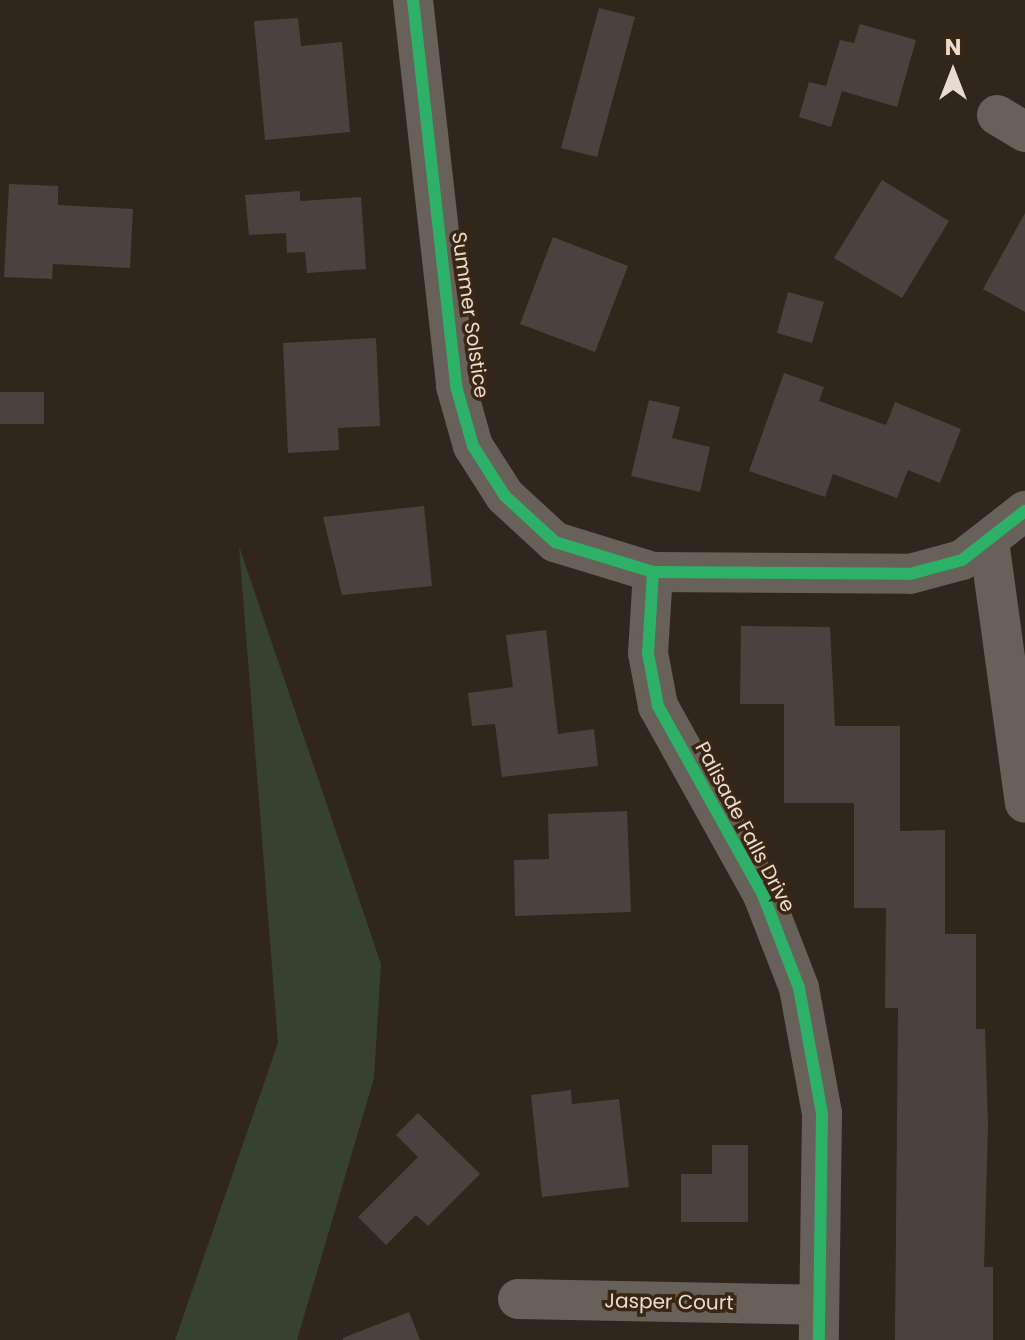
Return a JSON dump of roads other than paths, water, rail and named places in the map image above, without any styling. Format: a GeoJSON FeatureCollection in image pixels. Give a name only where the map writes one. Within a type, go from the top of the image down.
{"type":"FeatureCollection","features":[{"type":"Feature","properties":{"kind":"street","name":"Summer Solstice"},"geometry":{"type":"LineString","coordinates":[[413,0],[456,386],[473,446],[505,496],[555,542],[653,572],[910,574],[962,560],[1025,511]]}},
{"type":"Feature","properties":{"kind":"street"},"geometry":{"type":"LineString","coordinates":[[989,541],[1025,803]]}},
{"type":"Feature","properties":{"kind":"street","name":"Palisade Falls Drive"},"geometry":{"type":"LineString","coordinates":[[653,572],[648,653],[658,706],[763,895],[799,988],[822,1113],[819,1323]]}},
{"type":"Feature","properties":{"kind":"street","name":"Jasper Court"},"geometry":{"type":"LineString","coordinates":[[518,1299],[819,1323]]}}]}
